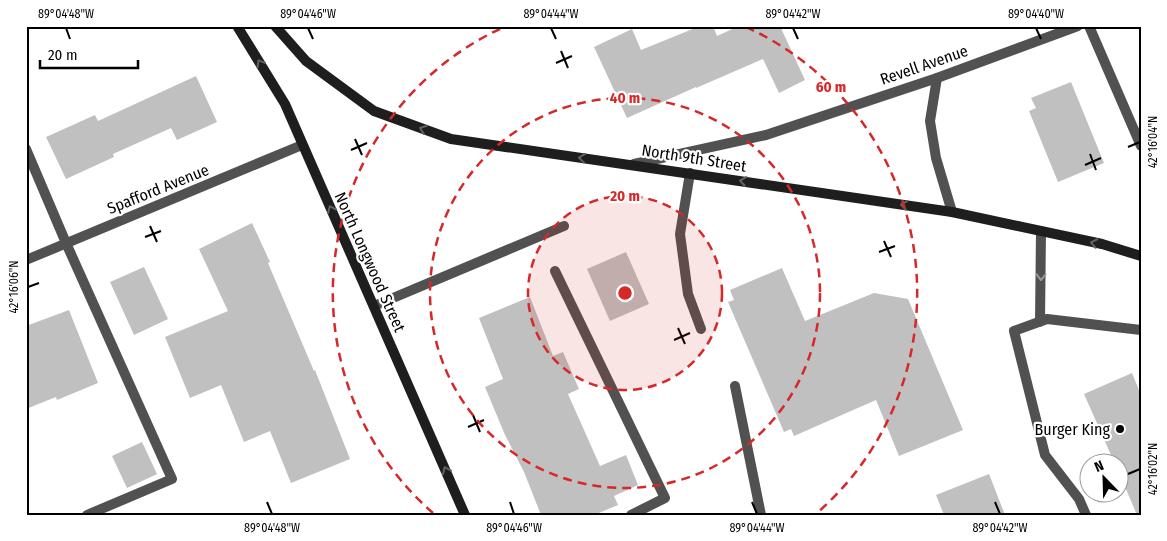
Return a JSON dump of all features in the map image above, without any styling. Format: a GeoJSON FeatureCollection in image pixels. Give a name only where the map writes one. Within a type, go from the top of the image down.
{"type":"FeatureCollection","features":[{"type":"Feature","properties":{"kind":"main road","name":"North Longwood Street"},"geometry":{"type":"LineString","coordinates":[[238,26],[285,104],[465,515]]}},
{"type":"Feature","properties":{"kind":"main road","name":"North 9th Street"},"geometry":{"type":"LineString","coordinates":[[275,26],[306,61],[374,111],[451,139],[634,164],[952,212],[1102,244],[1141,256]]}},
{"type":"Feature","properties":{"kind":"street","name":"Revell Avenue"},"geometry":{"type":"LineString","coordinates":[[634,164],[766,135],[937,78],[1078,26]]}},
{"type":"Feature","properties":{"kind":"street"},"geometry":{"type":"LineString","coordinates":[[1089,26],[1141,146]]}},
{"type":"Feature","properties":{"kind":"street"},"geometry":{"type":"LineString","coordinates":[[937,78],[930,121],[936,158],[952,212]]}},
{"type":"Feature","properties":{"kind":"street","name":"Spafford Avenue"},"geometry":{"type":"LineString","coordinates":[[26,260],[302,145]]}},
{"type":"Feature","properties":{"kind":"street"},"geometry":{"type":"LineString","coordinates":[[26,149],[172,479],[87,515]]}},
{"type":"Feature","properties":{"kind":"street"},"geometry":{"type":"LineString","coordinates":[[690,173],[680,234],[688,294],[701,329]]}},
{"type":"Feature","properties":{"kind":"street"},"geometry":{"type":"LineString","coordinates":[[374,306],[564,226]]}},
{"type":"Feature","properties":{"kind":"street"},"geometry":{"type":"LineString","coordinates":[[1040,322],[1041,231]]}},
{"type":"Feature","properties":{"kind":"street"},"geometry":{"type":"LineString","coordinates":[[555,271],[666,498],[631,515]]}},
{"type":"Feature","properties":{"kind":"street"},"geometry":{"type":"LineString","coordinates":[[1086,515],[1079,499],[1045,455],[1014,331],[1048,319],[1141,330]]}},
{"type":"Feature","properties":{"kind":"street"},"geometry":{"type":"LineString","coordinates":[[735,386],[761,515]]}},
{"type":"Feature","properties":{"kind":"building"},"geometry":{"type":"Polygon","coordinates":[[[700,26],[713,26],[717,36],[739,26],[780,26],[805,80],[779,93],[763,59],[627,118],[594,47],[632,29],[641,50],[700,26]]]}},
{"type":"Feature","properties":{"kind":"building"},"geometry":{"type":"Polygon","coordinates":[[[196,76],[217,122],[177,140],[171,128],[113,154],[114,157],[66,179],[46,137],[95,115],[98,121],[196,76]]]}},
{"type":"Feature","properties":{"kind":"building"},"geometry":{"type":"Polygon","coordinates":[[[1071,82],[1104,163],[1058,182],[1029,111],[1036,108],[1031,98],[1071,82]]]}},
{"type":"Feature","properties":{"kind":"building"},"geometry":{"type":"Polygon","coordinates":[[[252,223],[315,370],[350,459],[291,483],[270,431],[244,442],[221,385],[190,398],[165,337],[228,311],[199,249],[252,223]]]}},
{"type":"Feature","properties":{"kind":"building"},"geometry":{"type":"Polygon","coordinates":[[[626,252],[649,304],[610,321],[587,269],[626,252]]]}},
{"type":"Feature","properties":{"kind":"building"},"geometry":{"type":"Polygon","coordinates":[[[144,267],[168,319],[134,335],[110,282],[144,267]]]}},
{"type":"Feature","properties":{"kind":"building"},"geometry":{"type":"Polygon","coordinates":[[[782,268],[805,321],[874,293],[908,299],[963,430],[899,456],[876,400],[794,436],[791,429],[784,432],[728,302],[734,300],[730,290],[782,268]]]}},
{"type":"Feature","properties":{"kind":"building"},"geometry":{"type":"Polygon","coordinates":[[[530,297],[553,356],[563,352],[579,389],[568,394],[600,466],[626,455],[638,485],[614,496],[618,505],[594,515],[541,515],[524,472],[505,435],[485,387],[503,379],[479,318],[530,297]]]}},
{"type":"Feature","properties":{"kind":"building"},"geometry":{"type":"Polygon","coordinates":[[[69,310],[98,383],[57,400],[56,397],[26,409],[26,326],[69,310]]]}},
{"type":"Feature","properties":{"kind":"building","name":"Burger King"},"geometry":{"type":"Polygon","coordinates":[[[1132,373],[1141,395],[1141,515],[1137,515],[1130,499],[1130,454],[1111,454],[1084,394],[1132,373]]]}},
{"type":"Feature","properties":{"kind":"building"},"geometry":{"type":"Polygon","coordinates":[[[142,442],[157,474],[127,488],[112,456],[142,442]]]}},
{"type":"Feature","properties":{"kind":"building"},"geometry":{"type":"Polygon","coordinates":[[[989,474],[1005,515],[944,515],[936,495],[989,474]]]}},
{"type":"Feature","properties":{"kind":"place","name":"Burger King"},"geometry":{"type":"Point","coordinates":[1120,429]}}]}
